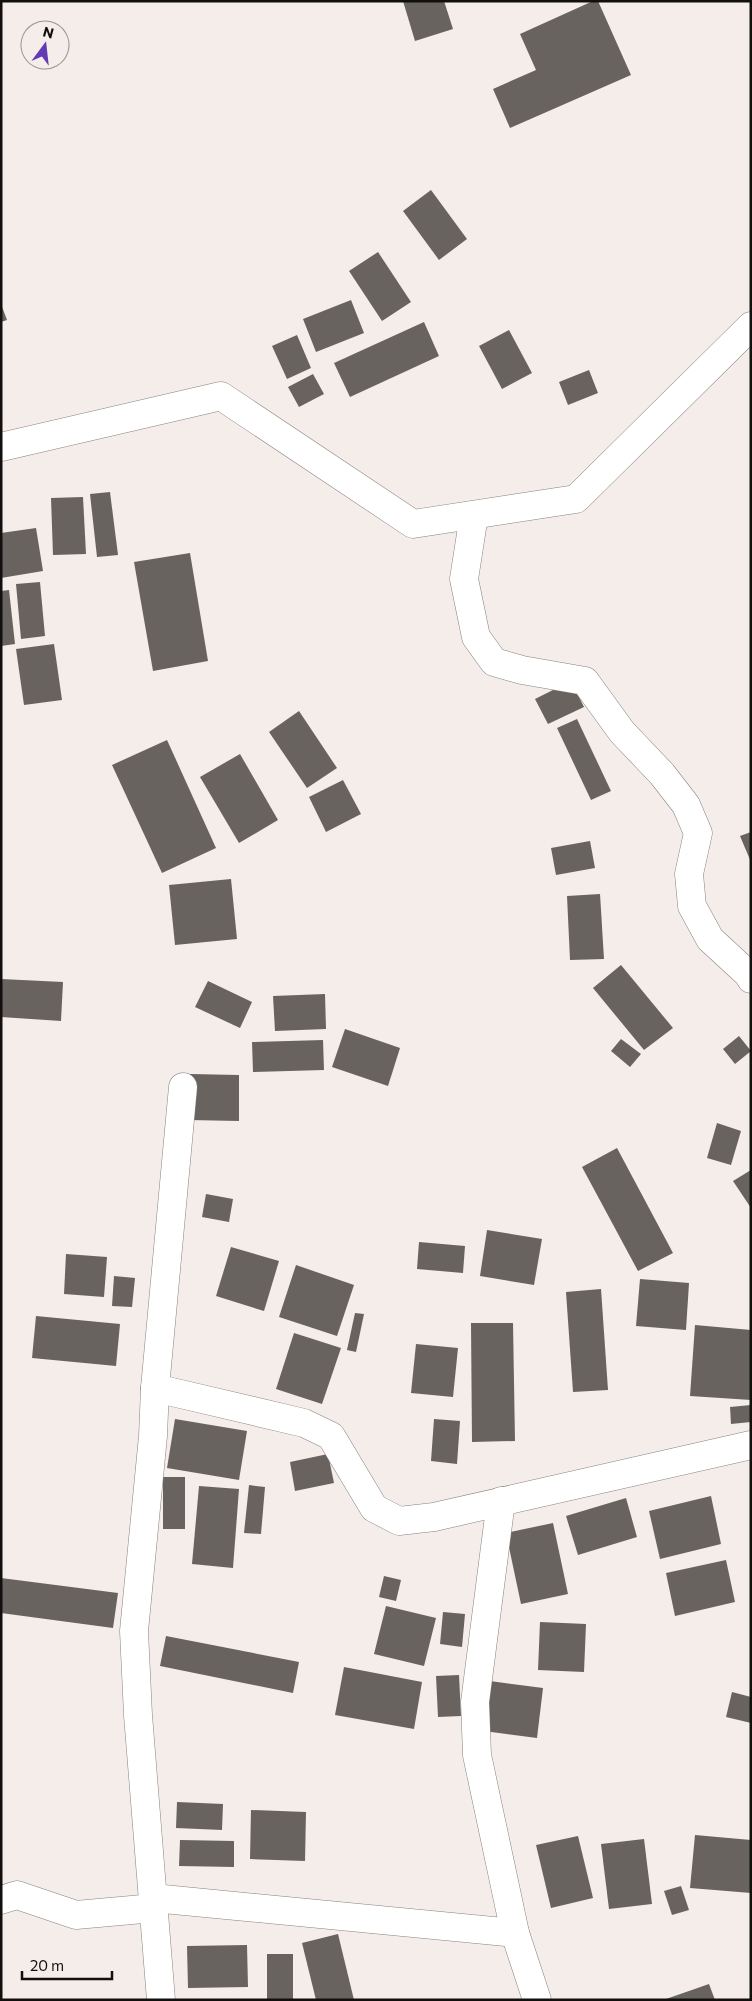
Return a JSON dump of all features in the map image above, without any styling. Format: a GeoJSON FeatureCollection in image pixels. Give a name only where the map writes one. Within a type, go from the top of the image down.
{"type":"FeatureCollection","features":[{"type":"Feature","properties":{"kind":"street"},"geometry":{"type":"LineString","coordinates":[[1,447],[222,396],[412,524],[576,499],[751,326]]}},
{"type":"Feature","properties":{"kind":"street"},"geometry":{"type":"LineString","coordinates":[[474,514],[464,579],[476,637],[494,662],[522,670],[585,681],[622,732],[662,774],[686,805],[698,833],[689,874],[692,906],[710,939],[751,979]]}},
{"type":"Feature","properties":{"kind":"street"},"geometry":{"type":"LineString","coordinates":[[161,2000],[138,1714],[134,1631],[183,1087]]}},
{"type":"Feature","properties":{"kind":"street"},"geometry":{"type":"LineString","coordinates":[[155,1388],[304,1424],[331,1436],[374,1508],[399,1521],[434,1517],[751,1445]]}},
{"type":"Feature","properties":{"kind":"street"},"geometry":{"type":"LineString","coordinates":[[501,1501],[475,1702],[477,1755],[516,1933],[537,2000]]}},
{"type":"Feature","properties":{"kind":"street"},"geometry":{"type":"LineString","coordinates":[[1,1900],[17,1895],[76,1915],[153,1903],[516,1933]]}},
{"type":"Feature","properties":{"kind":"building"},"geometry":{"type":"Polygon","coordinates":[[[403,1],[444,1],[453,29],[415,41],[403,1]]]}},
{"type":"Feature","properties":{"kind":"building"},"geometry":{"type":"Polygon","coordinates":[[[593,1],[598,1],[631,75],[510,128],[493,89],[536,70],[520,34],[593,1]]]}},
{"type":"Feature","properties":{"kind":"building"},"geometry":{"type":"Polygon","coordinates":[[[431,190],[467,239],[439,260],[403,211],[431,190]]]}},
{"type":"Feature","properties":{"kind":"building"},"geometry":{"type":"Polygon","coordinates":[[[378,252],[411,302],[382,321],[349,271],[378,252]]]}},
{"type":"Feature","properties":{"kind":"building"},"geometry":{"type":"Polygon","coordinates":[[[351,300],[364,333],[316,352],[303,319],[351,300]]]}},
{"type":"Feature","properties":{"kind":"building"},"geometry":{"type":"Polygon","coordinates":[[[1,304],[7,320],[1,322],[1,304]]]}},
{"type":"Feature","properties":{"kind":"building"},"geometry":{"type":"Polygon","coordinates":[[[424,322],[439,356],[350,397],[334,363],[424,322]]]}},
{"type":"Feature","properties":{"kind":"building"},"geometry":{"type":"Polygon","coordinates":[[[509,330],[532,373],[502,389],[479,346],[509,330]]]}},
{"type":"Feature","properties":{"kind":"building"},"geometry":{"type":"Polygon","coordinates":[[[297,335],[311,368],[287,379],[272,346],[297,335]]]}},
{"type":"Feature","properties":{"kind":"building"},"geometry":{"type":"Polygon","coordinates":[[[589,370],[598,393],[568,405],[559,382],[589,370]]]}},
{"type":"Feature","properties":{"kind":"building"},"geometry":{"type":"Polygon","coordinates":[[[313,374],[324,394],[299,407],[288,387],[313,374]]]}},
{"type":"Feature","properties":{"kind":"building"},"geometry":{"type":"Polygon","coordinates":[[[110,492],[118,555],[97,557],[90,494],[110,492]]]}},
{"type":"Feature","properties":{"kind":"building"},"geometry":{"type":"Polygon","coordinates":[[[83,497],[86,554],[53,555],[51,498],[83,497]]]}},
{"type":"Feature","properties":{"kind":"building"},"geometry":{"type":"Polygon","coordinates":[[[36,528],[43,571],[1,578],[1,533],[36,528]]]}},
{"type":"Feature","properties":{"kind":"building"},"geometry":{"type":"Polygon","coordinates":[[[190,553],[208,661],[153,671],[134,562],[190,553]]]}},
{"type":"Feature","properties":{"kind":"building"},"geometry":{"type":"Polygon","coordinates":[[[40,582],[45,636],[21,639],[16,584],[40,582]]]}},
{"type":"Feature","properties":{"kind":"building"},"geometry":{"type":"Polygon","coordinates":[[[9,590],[15,644],[1,646],[1,591],[9,590]]]}},
{"type":"Feature","properties":{"kind":"building"},"geometry":{"type":"Polygon","coordinates":[[[54,644],[62,700],[24,705],[16,649],[54,644]]]}},
{"type":"Feature","properties":{"kind":"building"},"geometry":{"type":"Polygon","coordinates":[[[571,681],[584,707],[548,724],[535,699],[571,681]]]}},
{"type":"Feature","properties":{"kind":"building"},"geometry":{"type":"Polygon","coordinates":[[[299,711],[337,768],[307,788],[269,732],[299,711]]]}},
{"type":"Feature","properties":{"kind":"building"},"geometry":{"type":"Polygon","coordinates":[[[577,719],[611,791],[591,800],[557,728],[577,719]]]}},
{"type":"Feature","properties":{"kind":"building"},"geometry":{"type":"Polygon","coordinates":[[[167,740],[216,848],[162,873],[112,765],[167,740]]]}},
{"type":"Feature","properties":{"kind":"building"},"geometry":{"type":"Polygon","coordinates":[[[240,754],[278,820],[239,843],[200,777],[240,754]]]}},
{"type":"Feature","properties":{"kind":"building"},"geometry":{"type":"Polygon","coordinates":[[[343,780],[361,814],[326,832],[309,797],[343,780]]]}},
{"type":"Feature","properties":{"kind":"building"},"geometry":{"type":"Polygon","coordinates":[[[751,832],[751,862],[740,836],[751,832]]]}},
{"type":"Feature","properties":{"kind":"building"},"geometry":{"type":"Polygon","coordinates":[[[590,841],[595,868],[556,875],[551,848],[590,841]]]}},
{"type":"Feature","properties":{"kind":"building"},"geometry":{"type":"Polygon","coordinates":[[[231,879],[237,939],[175,945],[169,885],[231,879]]]}},
{"type":"Feature","properties":{"kind":"building"},"geometry":{"type":"Polygon","coordinates":[[[600,894],[604,959],[570,960],[567,896],[600,894]]]}},
{"type":"Feature","properties":{"kind":"building"},"geometry":{"type":"Polygon","coordinates":[[[621,965],[673,1028],[644,1050],[593,988],[621,965]]]}},
{"type":"Feature","properties":{"kind":"building"},"geometry":{"type":"Polygon","coordinates":[[[1,979],[63,982],[61,1021],[1,1017],[1,979]]]}},
{"type":"Feature","properties":{"kind":"building"},"geometry":{"type":"Polygon","coordinates":[[[208,981],[252,1002],[240,1028],[195,1007],[208,981]]]}},
{"type":"Feature","properties":{"kind":"building"},"geometry":{"type":"Polygon","coordinates":[[[325,994],[326,1029],[275,1031],[273,996],[325,994]]]}},
{"type":"Feature","properties":{"kind":"building"},"geometry":{"type":"Polygon","coordinates":[[[345,1029],[400,1048],[388,1086],[332,1067],[345,1029]]]}},
{"type":"Feature","properties":{"kind":"building"},"geometry":{"type":"Polygon","coordinates":[[[739,1036],[751,1051],[735,1064],[723,1049],[739,1036]]]}},
{"type":"Feature","properties":{"kind":"building"},"geometry":{"type":"Polygon","coordinates":[[[621,1039],[641,1054],[630,1067],[611,1051],[621,1039]]]}},
{"type":"Feature","properties":{"kind":"building"},"geometry":{"type":"Polygon","coordinates":[[[323,1040],[324,1070],[253,1072],[252,1042],[323,1040]]]}},
{"type":"Feature","properties":{"kind":"building"},"geometry":{"type":"Polygon","coordinates":[[[190,1074],[239,1075],[239,1121],[189,1120],[190,1074]]]}},
{"type":"Feature","properties":{"kind":"building"},"geometry":{"type":"Polygon","coordinates":[[[717,1123],[741,1131],[731,1165],[707,1158],[717,1123]]]}},
{"type":"Feature","properties":{"kind":"building"},"geometry":{"type":"Polygon","coordinates":[[[617,1148],[673,1253],[638,1271],[582,1167],[617,1148]]]}},
{"type":"Feature","properties":{"kind":"building"},"geometry":{"type":"Polygon","coordinates":[[[751,1170],[751,1208],[733,1181],[751,1170]]]}},
{"type":"Feature","properties":{"kind":"building"},"geometry":{"type":"Polygon","coordinates":[[[206,1194],[233,1199],[229,1222],[202,1217],[206,1194]]]}},
{"type":"Feature","properties":{"kind":"building"},"geometry":{"type":"Polygon","coordinates":[[[487,1230],[542,1239],[534,1285],[480,1276],[487,1230]]]}},
{"type":"Feature","properties":{"kind":"building"},"geometry":{"type":"Polygon","coordinates":[[[419,1242],[465,1246],[463,1273],[417,1269],[419,1242]]]}},
{"type":"Feature","properties":{"kind":"building"},"geometry":{"type":"Polygon","coordinates":[[[231,1247],[279,1261],[264,1311],[216,1296],[231,1247]]]}},
{"type":"Feature","properties":{"kind":"building"},"geometry":{"type":"Polygon","coordinates":[[[66,1254],[107,1257],[104,1297],[64,1294],[66,1254]]]}},
{"type":"Feature","properties":{"kind":"building"},"geometry":{"type":"Polygon","coordinates":[[[296,1265],[354,1285],[337,1336],[279,1317],[296,1265]]]}},
{"type":"Feature","properties":{"kind":"building"},"geometry":{"type":"Polygon","coordinates":[[[114,1276],[135,1278],[132,1307],[112,1306],[114,1276]]]}},
{"type":"Feature","properties":{"kind":"building"},"geometry":{"type":"Polygon","coordinates":[[[640,1279],[689,1283],[686,1330],[636,1326],[640,1279]]]}},
{"type":"Feature","properties":{"kind":"building"},"geometry":{"type":"Polygon","coordinates":[[[601,1289],[608,1390],[573,1392],[566,1292],[601,1289]]]}},
{"type":"Feature","properties":{"kind":"building"},"geometry":{"type":"Polygon","coordinates":[[[355,1313],[364,1314],[356,1352],[347,1350],[355,1313]]]}},
{"type":"Feature","properties":{"kind":"building"},"geometry":{"type":"Polygon","coordinates":[[[36,1316],[120,1324],[116,1366],[32,1358],[36,1316]]]}},
{"type":"Feature","properties":{"kind":"building"},"geometry":{"type":"Polygon","coordinates":[[[471,1323],[513,1323],[515,1441],[472,1442],[471,1323]]]}},
{"type":"Feature","properties":{"kind":"building"},"geometry":{"type":"Polygon","coordinates":[[[695,1325],[751,1330],[751,1400],[690,1396],[695,1325]]]}},
{"type":"Feature","properties":{"kind":"building"},"geometry":{"type":"Polygon","coordinates":[[[294,1333],[341,1348],[322,1404],[276,1389],[294,1333]]]}},
{"type":"Feature","properties":{"kind":"building"},"geometry":{"type":"Polygon","coordinates":[[[416,1344],[458,1348],[453,1397],[411,1393],[416,1344]]]}},
{"type":"Feature","properties":{"kind":"building"},"geometry":{"type":"Polygon","coordinates":[[[751,1405],[751,1422],[731,1424],[730,1407],[751,1405]]]}},
{"type":"Feature","properties":{"kind":"building"},"geometry":{"type":"Polygon","coordinates":[[[175,1419],[247,1431],[239,1480],[167,1468],[175,1419]]]}},
{"type":"Feature","properties":{"kind":"building"},"geometry":{"type":"Polygon","coordinates":[[[434,1419],[460,1421],[457,1464],[431,1461],[434,1419]]]}},
{"type":"Feature","properties":{"kind":"building"},"geometry":{"type":"Polygon","coordinates":[[[328,1454],[334,1483],[295,1491],[290,1462],[328,1454]]]}},
{"type":"Feature","properties":{"kind":"building"},"geometry":{"type":"Polygon","coordinates":[[[163,1477],[185,1477],[185,1529],[163,1529],[163,1477]]]}},
{"type":"Feature","properties":{"kind":"building"},"geometry":{"type":"Polygon","coordinates":[[[249,1485],[265,1487],[261,1534],[244,1533],[249,1485]]]}},
{"type":"Feature","properties":{"kind":"building"},"geometry":{"type":"Polygon","coordinates":[[[199,1486],[239,1489],[233,1568],[192,1564],[199,1486]]]}},
{"type":"Feature","properties":{"kind":"building"},"geometry":{"type":"Polygon","coordinates":[[[711,1496],[721,1544],[660,1559],[649,1511],[711,1496]]]}},
{"type":"Feature","properties":{"kind":"building"},"geometry":{"type":"Polygon","coordinates":[[[626,1498],[637,1537],[578,1555],[566,1516],[626,1498]]]}},
{"type":"Feature","properties":{"kind":"building"},"geometry":{"type":"Polygon","coordinates":[[[553,1523],[568,1594],[521,1604],[506,1533],[553,1523]]]}},
{"type":"Feature","properties":{"kind":"building"},"geometry":{"type":"Polygon","coordinates":[[[726,1560],[735,1602],[675,1616],[666,1573],[726,1560]]]}},
{"type":"Feature","properties":{"kind":"building"},"geometry":{"type":"Polygon","coordinates":[[[384,1576],[401,1580],[396,1601],[379,1597],[384,1576]]]}},
{"type":"Feature","properties":{"kind":"building"},"geometry":{"type":"Polygon","coordinates":[[[1,1578],[118,1593],[113,1628],[1,1613],[1,1578]]]}},
{"type":"Feature","properties":{"kind":"building"},"geometry":{"type":"Polygon","coordinates":[[[386,1606],[436,1618],[424,1666],[374,1654],[386,1606]]]}},
{"type":"Feature","properties":{"kind":"building"},"geometry":{"type":"Polygon","coordinates":[[[443,1612],[465,1614],[462,1647],[440,1644],[443,1612]]]}},
{"type":"Feature","properties":{"kind":"building"},"geometry":{"type":"Polygon","coordinates":[[[540,1622],[586,1624],[584,1672],[538,1670],[540,1622]]]}},
{"type":"Feature","properties":{"kind":"building"},"geometry":{"type":"Polygon","coordinates":[[[166,1636],[299,1662],[293,1693],[160,1666],[166,1636]]]}},
{"type":"Feature","properties":{"kind":"building"},"geometry":{"type":"Polygon","coordinates":[[[344,1667],[422,1682],[414,1729],[335,1715],[344,1667]]]}},
{"type":"Feature","properties":{"kind":"building"},"geometry":{"type":"Polygon","coordinates":[[[459,1675],[461,1716],[438,1717],[436,1676],[459,1675]]]}},
{"type":"Feature","properties":{"kind":"building"},"geometry":{"type":"Polygon","coordinates":[[[490,1681],[543,1688],[537,1738],[484,1731],[490,1681]]]}},
{"type":"Feature","properties":{"kind":"building"},"geometry":{"type":"Polygon","coordinates":[[[732,1692],[751,1697],[751,1723],[726,1717],[732,1692]]]}},
{"type":"Feature","properties":{"kind":"building"},"geometry":{"type":"Polygon","coordinates":[[[177,1802],[223,1804],[222,1830],[176,1828],[177,1802]]]}},
{"type":"Feature","properties":{"kind":"building"},"geometry":{"type":"Polygon","coordinates":[[[251,1810],[306,1812],[305,1861],[250,1859],[251,1810]]]}},
{"type":"Feature","properties":{"kind":"building"},"geometry":{"type":"Polygon","coordinates":[[[695,1835],[751,1840],[751,1893],[690,1888],[695,1835]]]}},
{"type":"Feature","properties":{"kind":"building"},"geometry":{"type":"Polygon","coordinates":[[[578,1836],[593,1898],[551,1908],[536,1845],[578,1836]]]}},
{"type":"Feature","properties":{"kind":"building"},"geometry":{"type":"Polygon","coordinates":[[[644,1839],[652,1904],[609,1909],[601,1844],[644,1839]]]}},
{"type":"Feature","properties":{"kind":"building"},"geometry":{"type":"Polygon","coordinates":[[[180,1840],[234,1841],[234,1867],[179,1866],[180,1840]]]}},
{"type":"Feature","properties":{"kind":"building"},"geometry":{"type":"Polygon","coordinates":[[[681,1886],[689,1910],[672,1915],[664,1891],[681,1886]]]}},
{"type":"Feature","properties":{"kind":"building"},"geometry":{"type":"Polygon","coordinates":[[[338,1934],[354,2000],[316,2000],[302,1943],[338,1934]]]}},
{"type":"Feature","properties":{"kind":"building"},"geometry":{"type":"Polygon","coordinates":[[[247,1945],[248,1987],[188,1988],[187,1946],[247,1945]]]}},
{"type":"Feature","properties":{"kind":"building"},"geometry":{"type":"Polygon","coordinates":[[[267,1954],[293,1954],[293,2000],[267,2000],[267,1954]]]}},
{"type":"Feature","properties":{"kind":"building"},"geometry":{"type":"Polygon","coordinates":[[[709,1984],[715,2000],[666,2000],[666,1999],[709,1984]]]}}]}
